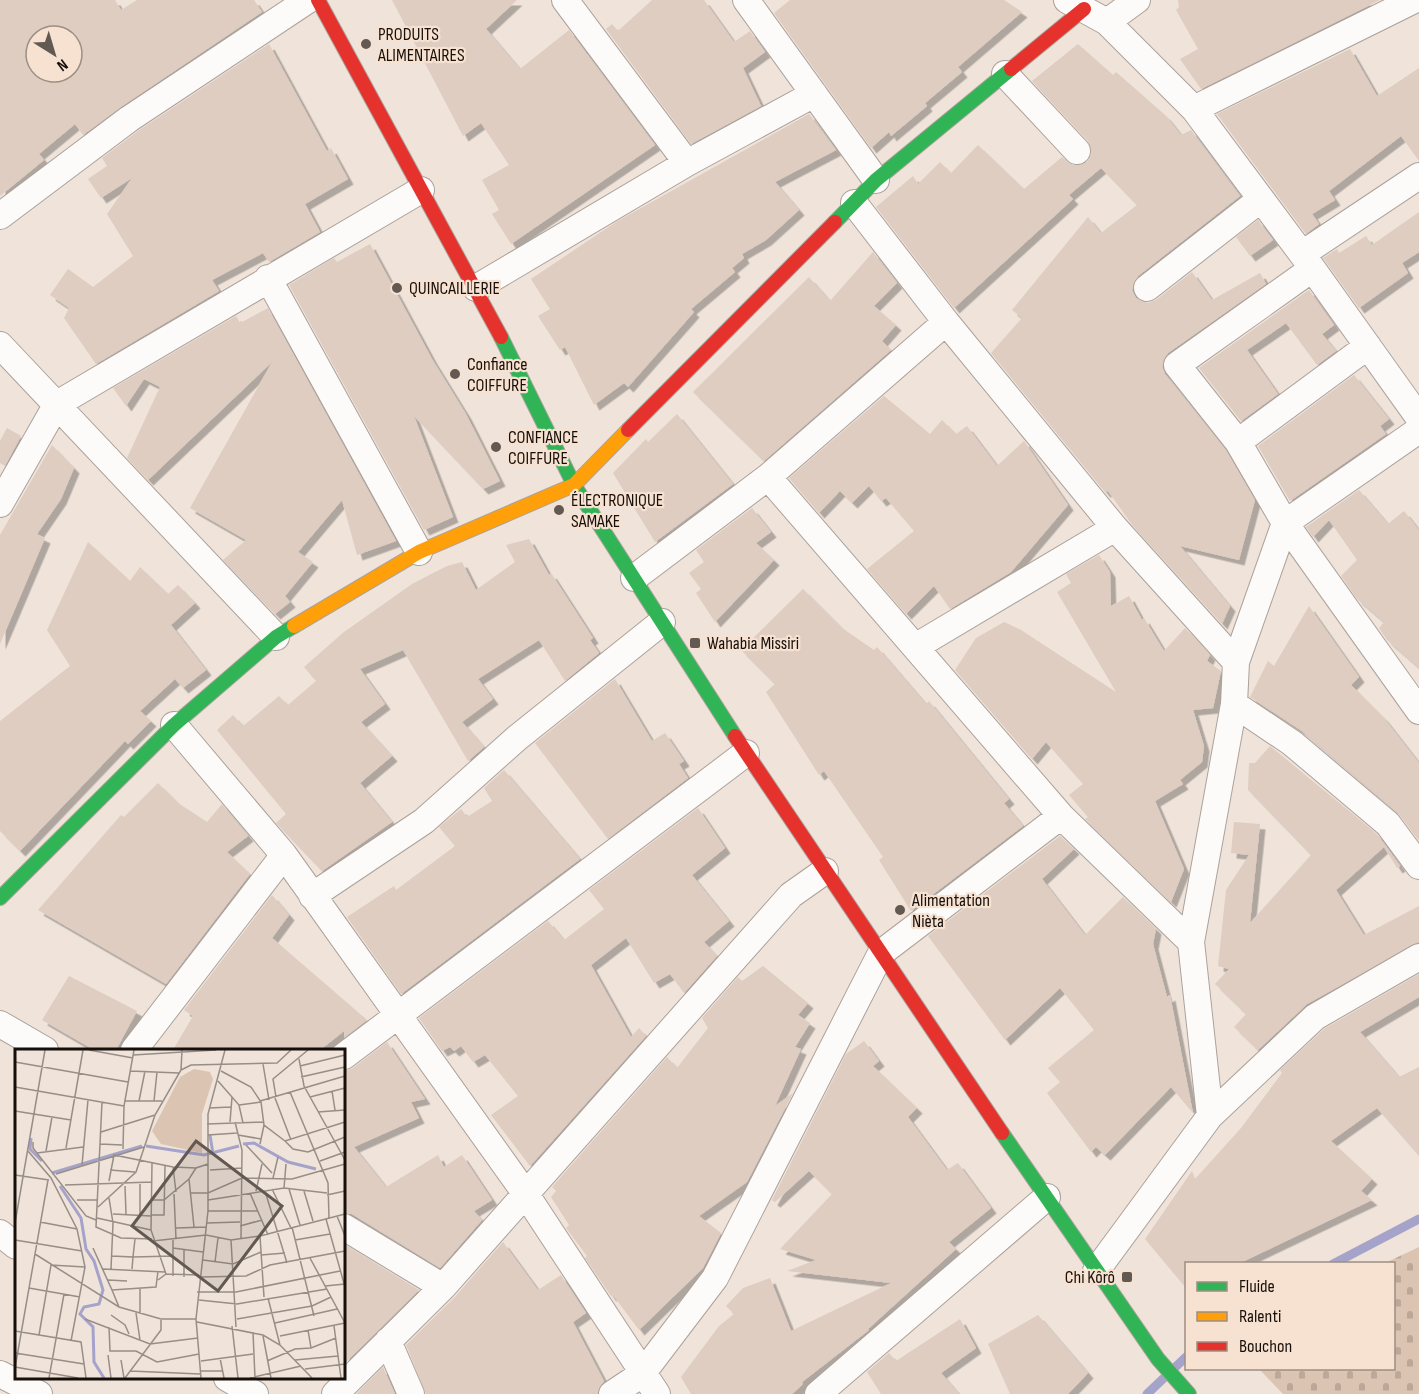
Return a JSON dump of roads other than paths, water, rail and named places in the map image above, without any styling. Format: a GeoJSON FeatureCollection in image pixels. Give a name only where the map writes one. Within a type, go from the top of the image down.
{"type":"FeatureCollection","features":[{"type":"Feature","properties":{"kind":"main road"},"geometry":{"type":"LineString","coordinates":[[322,3],[476,288],[574,485],[746,753],[825,871],[1096,1271],[1158,1359],[1189,1394]]}},
{"type":"Feature","properties":{"kind":"main road"},"geometry":{"type":"LineString","coordinates":[[0,898],[174,725],[276,637],[419,552],[574,485],[876,180],[1005,74],[1076,4]]}},
{"type":"Feature","properties":{"kind":"street"},"geometry":{"type":"LineString","coordinates":[[564,0],[687,163]]}},
{"type":"Feature","properties":{"kind":"street"},"geometry":{"type":"LineString","coordinates":[[1107,22],[1137,0]]}},
{"type":"Feature","properties":{"kind":"street"},"geometry":{"type":"LineString","coordinates":[[1194,110],[1414,0]]}},
{"type":"Feature","properties":{"kind":"street"},"geometry":{"type":"LineString","coordinates":[[0,216],[129,119],[322,3]]}},
{"type":"Feature","properties":{"kind":"street"},"geometry":{"type":"LineString","coordinates":[[757,4],[814,93],[876,180]]}},
{"type":"Feature","properties":{"kind":"street"},"geometry":{"type":"LineString","coordinates":[[1076,4],[1107,22],[1194,110],[1307,261],[1419,418]]}},
{"type":"Feature","properties":{"kind":"street"},"geometry":{"type":"LineString","coordinates":[[1005,74],[1077,151]]}},
{"type":"Feature","properties":{"kind":"street"},"geometry":{"type":"LineString","coordinates":[[476,288],[687,163],[814,93]]}},
{"type":"Feature","properties":{"kind":"street"},"geometry":{"type":"LineString","coordinates":[[1419,176],[1307,261],[1177,365],[1238,442],[1285,523],[1419,711]]}},
{"type":"Feature","properties":{"kind":"street"},"geometry":{"type":"LineString","coordinates":[[0,504],[57,404],[421,190]]}},
{"type":"Feature","properties":{"kind":"street"},"geometry":{"type":"LineString","coordinates":[[1147,288],[1261,199]]}},
{"type":"Feature","properties":{"kind":"street"},"geometry":{"type":"LineString","coordinates":[[854,203],[946,322],[1115,528],[1236,662]]}},
{"type":"Feature","properties":{"kind":"street"},"geometry":{"type":"LineString","coordinates":[[268,278],[419,552]]}},
{"type":"Feature","properties":{"kind":"street"},"geometry":{"type":"LineString","coordinates":[[634,578],[768,477],[946,322]]}},
{"type":"Feature","properties":{"kind":"street"},"geometry":{"type":"LineString","coordinates":[[0,345],[276,637]]}},
{"type":"Feature","properties":{"kind":"street"},"geometry":{"type":"LineString","coordinates":[[1238,442],[1368,346]]}},
{"type":"Feature","properties":{"kind":"street"},"geometry":{"type":"LineString","coordinates":[[1210,1116],[1191,942],[1234,704],[1236,662],[1285,523],[1419,430]]}},
{"type":"Feature","properties":{"kind":"street"},"geometry":{"type":"LineString","coordinates":[[768,477],[1061,816],[1191,942]]}},
{"type":"Feature","properties":{"kind":"street"},"geometry":{"type":"LineString","coordinates":[[915,647],[1115,528]]}},
{"type":"Feature","properties":{"kind":"street"},"geometry":{"type":"LineString","coordinates":[[312,896],[424,821],[517,738],[662,622]]}},
{"type":"Feature","properties":{"kind":"street"},"geometry":{"type":"LineString","coordinates":[[1234,704],[1292,743],[1388,824],[1419,866]]}},
{"type":"Feature","properties":{"kind":"street"},"geometry":{"type":"LineString","coordinates":[[174,725],[284,855],[397,1017],[525,1193],[650,1384]]}},
{"type":"Feature","properties":{"kind":"street"},"geometry":{"type":"LineString","coordinates":[[345,1055],[746,753]]}},
{"type":"Feature","properties":{"kind":"street"},"geometry":{"type":"LineString","coordinates":[[612,1394],[650,1384],[715,1278],[881,953],[1061,816]]}},
{"type":"Feature","properties":{"kind":"street"},"geometry":{"type":"LineString","coordinates":[[135,1049],[284,855]]}},
{"type":"Feature","properties":{"kind":"street"},"geometry":{"type":"LineString","coordinates":[[335,1394],[443,1287],[790,895],[825,871]]}},
{"type":"Feature","properties":{"kind":"street"},"geometry":{"type":"LineString","coordinates":[[1096,1271],[1210,1116],[1315,1017],[1419,957]]}},
{"type":"Feature","properties":{"kind":"street"},"geometry":{"type":"LineString","coordinates":[[0,1024],[43,1049]]}},
{"type":"Feature","properties":{"kind":"street"},"geometry":{"type":"LineString","coordinates":[[818,1394],[1047,1197]]}},
{"type":"Feature","properties":{"kind":"street"},"geometry":{"type":"LineString","coordinates":[[345,1228],[443,1287]]}},
{"type":"Feature","properties":{"kind":"street"},"geometry":{"type":"LineString","coordinates":[[0,1233],[15,1245]]}},
{"type":"Feature","properties":{"kind":"street"},"geometry":{"type":"LineString","coordinates":[[388,1341],[411,1394]]}},
{"type":"Feature","properties":{"kind":"street"},"geometry":{"type":"LineString","coordinates":[[0,1374],[39,1394]]}},
{"type":"Feature","properties":{"kind":"street"},"geometry":{"type":"LineString","coordinates":[[230,1379],[255,1394]]}},
{"type":"Feature","properties":{"kind":"waterway"},"geometry":{"type":"LineString","coordinates":[[1337,1262],[1419,1219]]}},
{"type":"Feature","properties":{"kind":"waterway"},"geometry":{"type":"LineString","coordinates":[[1147,1394],[1185,1358]]}},
{"type":"Feature","properties":{"kind":"place","name":"PRODUITS ALIMENTAIRES"},"geometry":{"type":"Point","coordinates":[366,44]}},
{"type":"Feature","properties":{"kind":"place","name":"QUINCAILLERIE"},"geometry":{"type":"Point","coordinates":[397,288]}},
{"type":"Feature","properties":{"kind":"place","name":"Confiance COIFFURE"},"geometry":{"type":"Point","coordinates":[455,374]}},
{"type":"Feature","properties":{"kind":"place","name":"CONFIANCE COIFFURE"},"geometry":{"type":"Point","coordinates":[496,447]}},
{"type":"Feature","properties":{"kind":"place","name":"ÉLECTRONIQUE SAMAKE"},"geometry":{"type":"Point","coordinates":[559,510]}},
{"type":"Feature","properties":{"kind":"place","name":"Wahabia Missiri"},"geometry":{"type":"Point","coordinates":[695,643]}},
{"type":"Feature","properties":{"kind":"place","name":"Alimentation Nièta"},"geometry":{"type":"Point","coordinates":[900,910]}},
{"type":"Feature","properties":{"kind":"place","name":"Chi Kôrô"},"geometry":{"type":"Point","coordinates":[1127,1277]}}]}
